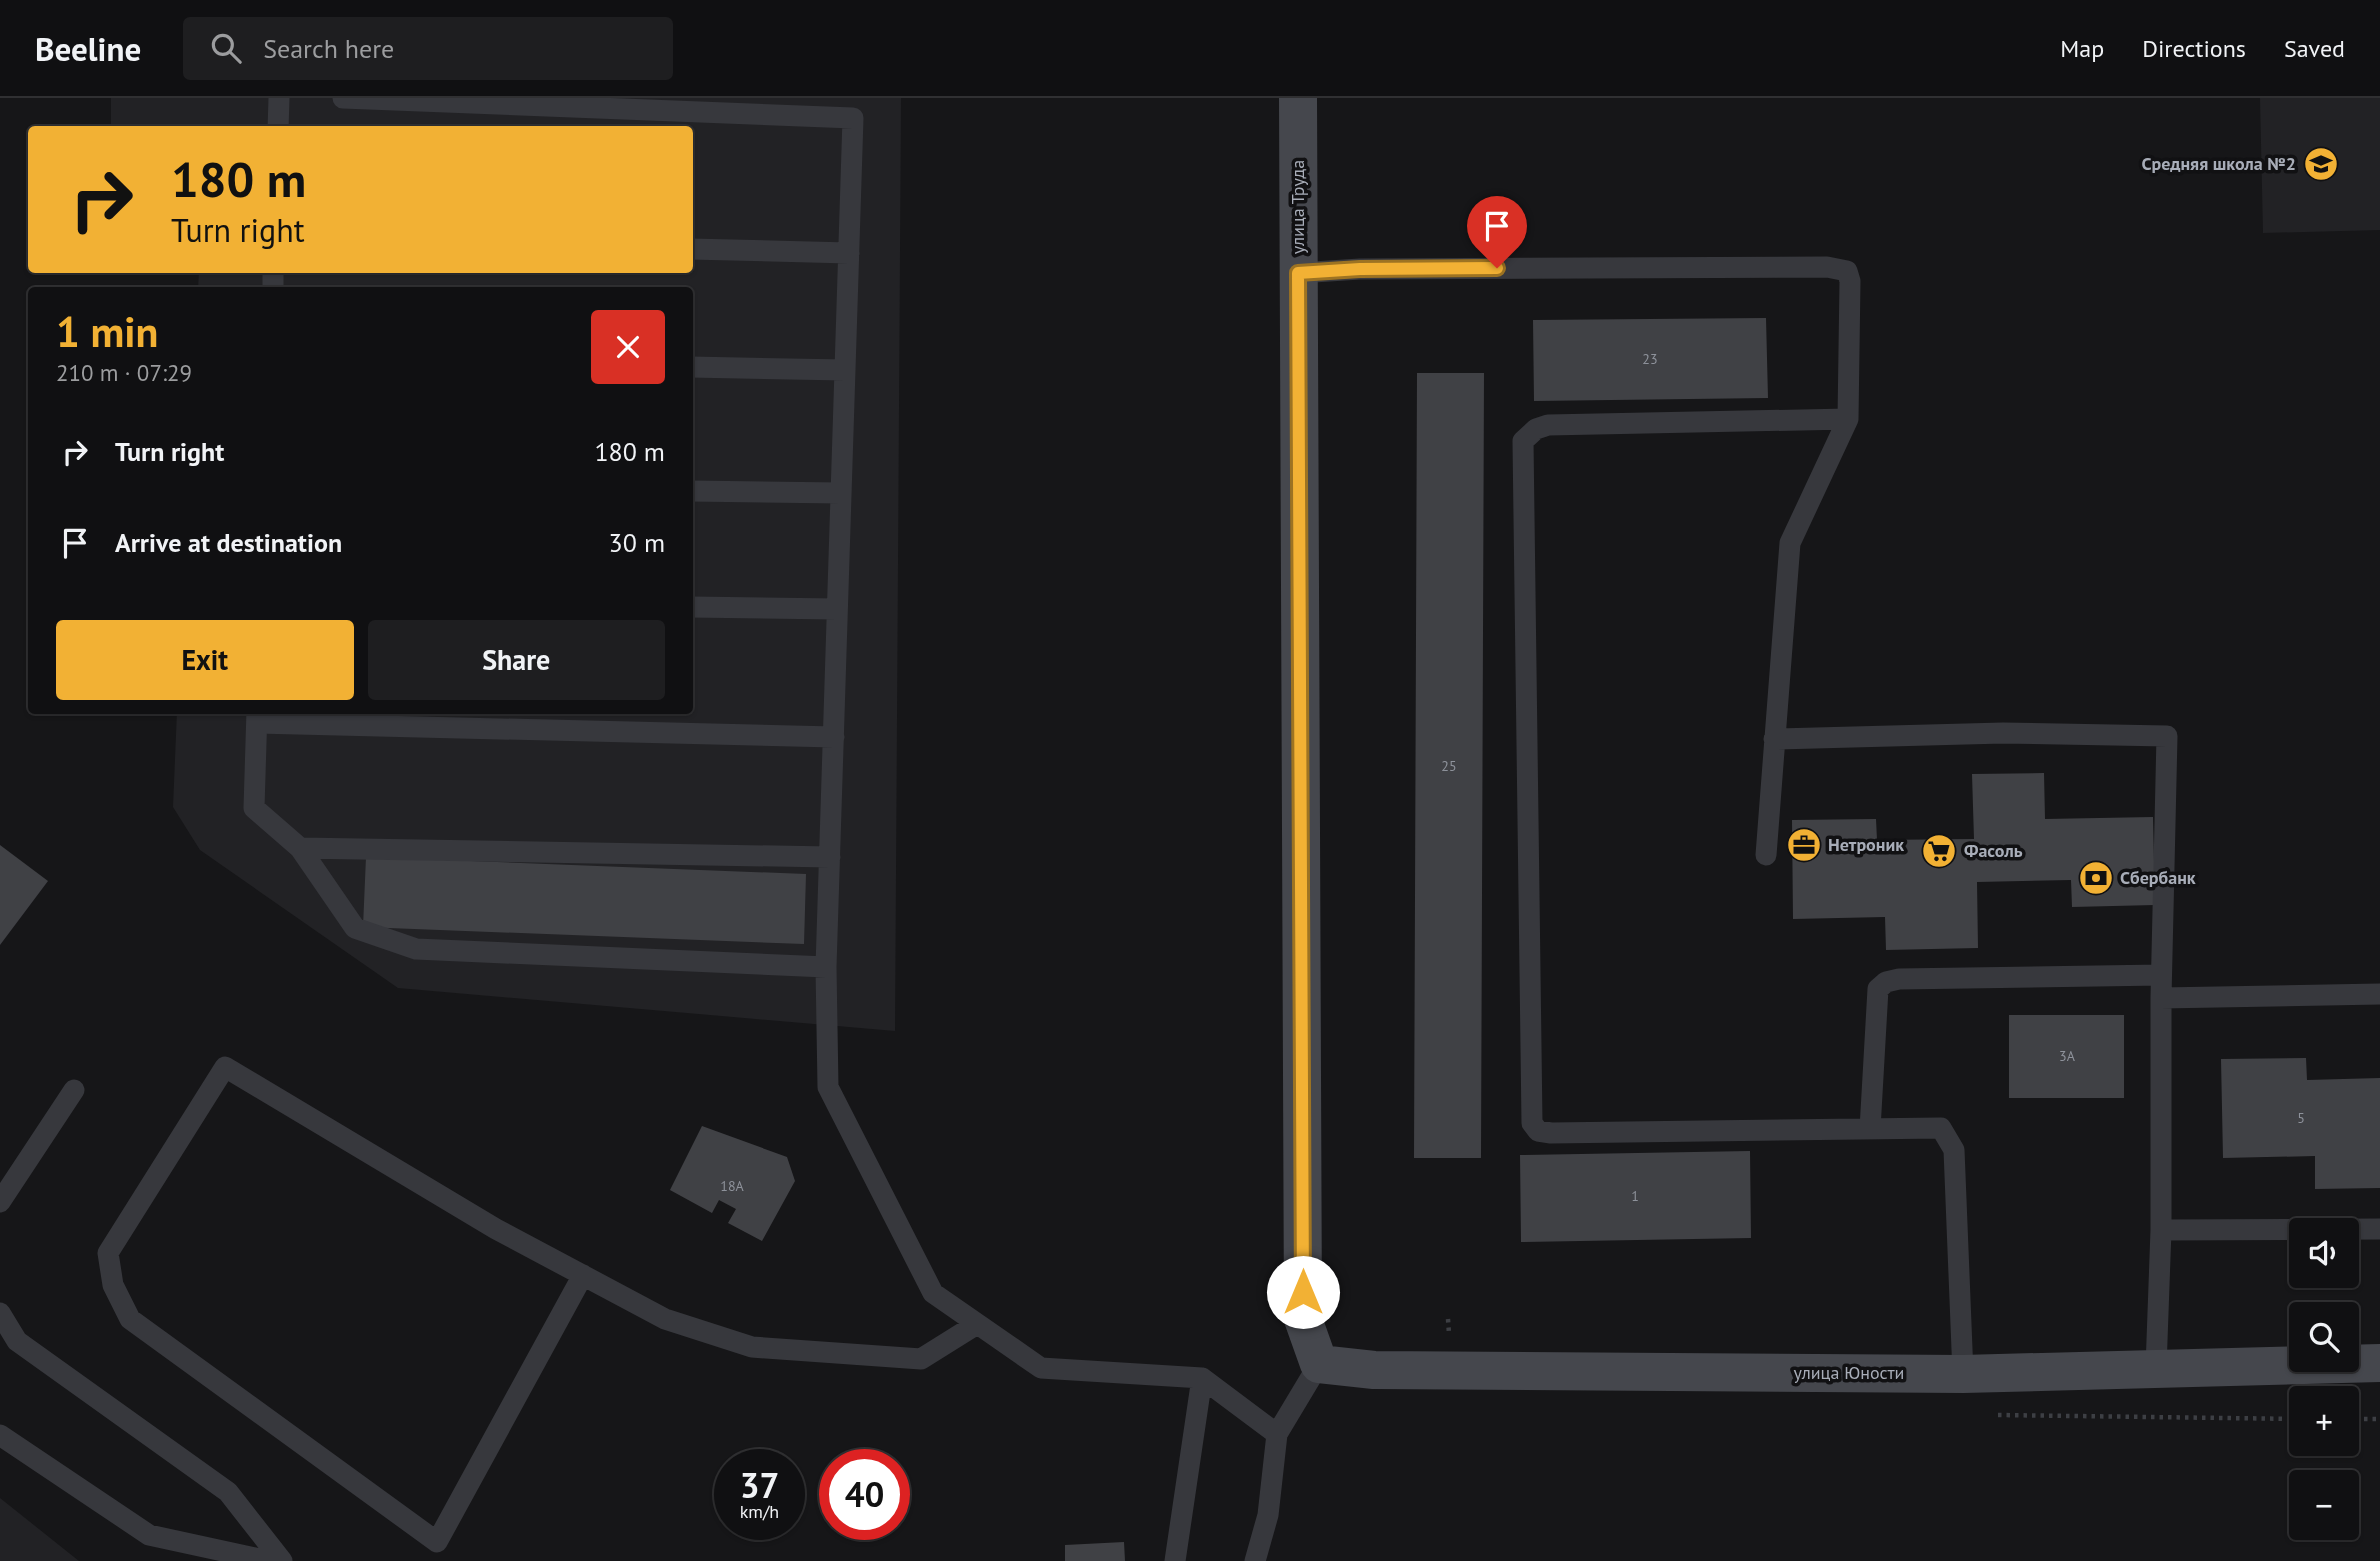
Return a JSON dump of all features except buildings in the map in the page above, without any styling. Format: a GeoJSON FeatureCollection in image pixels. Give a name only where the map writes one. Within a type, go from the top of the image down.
{"type":"FeatureCollection","features":[{"type":"Feature","properties":{"kind":"street","name":"улица Труда"},"geometry":{"type":"LineString","coordinates":[[1298,98],[1303,1319],[1319,1364]]}},
{"type":"Feature","properties":{"kind":"street","name":"улица Юности"},"geometry":{"type":"LineString","coordinates":[[1319,1364],[1374,1370],[1963,1374],[2380,1363]]}},
{"type":"Feature","properties":{"kind":"lane"},"geometry":{"type":"LineString","coordinates":[[278,126],[279,98]]}},
{"type":"Feature","properties":{"kind":"lane"},"geometry":{"type":"LineString","coordinates":[[343,98],[853,118],[826,967],[828,1087],[933,1293],[1041,1368],[1202,1378],[1277,1434]]}},
{"type":"Feature","properties":{"kind":"lane"},"geometry":{"type":"LineString","coordinates":[[693,249],[849,253]]}},
{"type":"Feature","properties":{"kind":"lane"},"geometry":{"type":"LineString","coordinates":[[1298,273],[1360,269],[1839,267],[1847,271],[1850,281],[1848,419],[1790,543],[1766,855]]}},
{"type":"Feature","properties":{"kind":"lane"},"geometry":{"type":"LineString","coordinates":[[693,367],[845,370]]}},
{"type":"Feature","properties":{"kind":"lane"},"geometry":{"type":"LineString","coordinates":[[1848,419],[1548,425],[1536,429],[1523,442],[1532,1123],[1538,1132],[1551,1133],[1941,1128],[1954,1150],[1963,1374]]}},
{"type":"Feature","properties":{"kind":"lane"},"geometry":{"type":"LineString","coordinates":[[693,491],[841,493]]}},
{"type":"Feature","properties":{"kind":"lane"},"geometry":{"type":"LineString","coordinates":[[693,607],[838,609]]}},
{"type":"Feature","properties":{"kind":"lane"},"geometry":{"type":"LineString","coordinates":[[826,967],[416,949],[355,928],[300,848],[254,808],[257,717],[834,737]]}},
{"type":"Feature","properties":{"kind":"lane"},"geometry":{"type":"LineString","coordinates":[[1774,739],[2003,733],[2167,736],[2161,975],[2161,1230],[2156,1368]]}},
{"type":"Feature","properties":{"kind":"lane"},"geometry":{"type":"LineString","coordinates":[[300,848],[830,857]]}},
{"type":"Feature","properties":{"kind":"lane"},"geometry":{"type":"LineString","coordinates":[[1870,1129],[1878,989],[1886,982],[1899,979],[2161,975]]}},
{"type":"Feature","properties":{"kind":"lane"},"geometry":{"type":"LineString","coordinates":[[2161,998],[2380,994]]}},
{"type":"Feature","properties":{"kind":"lane"},"geometry":{"type":"LineString","coordinates":[[583,1275],[434,1552],[130,1319],[113,1285],[108,1253],[225,1068],[496,1228],[665,1319],[752,1347],[921,1359],[977,1324]]}},
{"type":"Feature","properties":{"kind":"lane"},"geometry":{"type":"LineString","coordinates":[[0,1202],[74,1090]]}},
{"type":"Feature","properties":{"kind":"lane"},"geometry":{"type":"LineString","coordinates":[[2161,1230],[2380,1229]]}},
{"type":"Feature","properties":{"kind":"lane"},"geometry":{"type":"LineString","coordinates":[[0,1313],[17,1341],[228,1492],[282,1561]]}},
{"type":"Feature","properties":{"kind":"lane"},"geometry":{"type":"LineString","coordinates":[[1255,1561],[1268,1515],[1277,1434],[1319,1364]]}},
{"type":"Feature","properties":{"kind":"lane"},"geometry":{"type":"LineString","coordinates":[[1175,1561],[1202,1378]]}},
{"type":"Feature","properties":{"kind":"lane"},"geometry":{"type":"LineString","coordinates":[[0,1435],[149,1535],[269,1561]]}},
{"type":"Feature","properties":{"kind":"path"},"geometry":{"type":"LineString","coordinates":[[2359,1419],[2380,1419]]}},
{"type":"Feature","properties":{"kind":"shaded area"},"geometry":{"type":"Polygon","coordinates":[[[111,98],[901,98],[895,1031],[398,988],[200,850],[173,807],[177,714],[693,714],[693,287],[198,287],[199,273],[693,273],[693,126],[111,126],[111,98]]]}},
{"type":"Feature","properties":{"kind":"shaded area","name":"Средняя школа №2"},"geometry":{"type":"Polygon","coordinates":[[[2260,98],[2380,98],[2380,230],[2263,233],[2260,98]]]}},
{"type":"Feature","properties":{"kind":"shaded area"},"geometry":{"type":"Polygon","coordinates":[[[0,1498],[79,1561],[0,1561],[0,1498]]]}},
{"type":"Feature","properties":{"kind":"place","name":"Средняя школа №2"},"geometry":{"type":"Point","coordinates":[2321,164]}},
{"type":"Feature","properties":{"kind":"place","name":"Нетроник"},"geometry":{"type":"Point","coordinates":[1804,845]}},
{"type":"Feature","properties":{"kind":"place","name":"Фасоль"},"geometry":{"type":"Point","coordinates":[1939,851]}},
{"type":"Feature","properties":{"kind":"place","name":"Сбербанк"},"geometry":{"type":"Point","coordinates":[2096,878]}},
{"type":"Feature","properties":{"kind":"route"},"geometry":{"type":"LineString","coordinates":[[1303,1292],[1298,273],[1360,269],[1497,268]]}}]}
